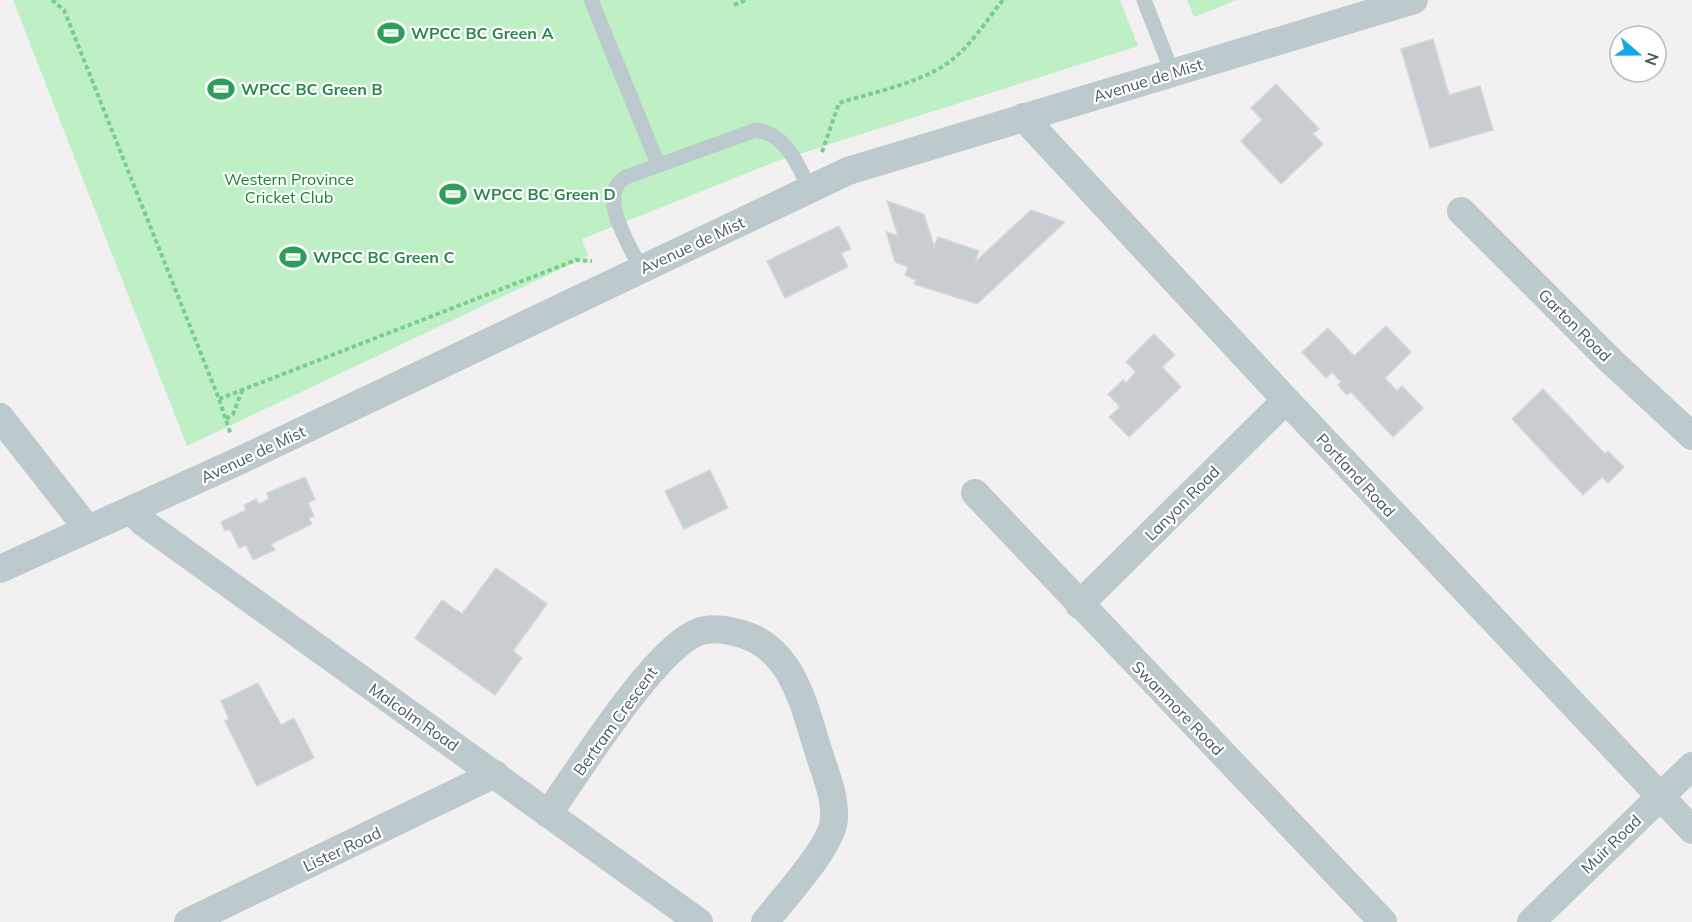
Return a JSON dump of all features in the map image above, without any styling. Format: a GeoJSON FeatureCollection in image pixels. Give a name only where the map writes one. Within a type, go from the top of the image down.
{"type":"FeatureCollection","features":[{"type":"Feature","properties":{"kind":"street","name":"Avenue de Mist"},"geometry":{"type":"LineString","coordinates":[[0,568],[131,510],[637,262],[848,171],[1414,0]]}},
{"type":"Feature","properties":{"kind":"street","name":"Portland Road"},"geometry":{"type":"LineString","coordinates":[[1023,117],[1286,400],[1692,830]]}},
{"type":"Feature","properties":{"kind":"street","name":"Garton Road"},"geometry":{"type":"LineString","coordinates":[[1461,212],[1611,361],[1692,436]]}},
{"type":"Feature","properties":{"kind":"street","name":"Lanyon Road"},"geometry":{"type":"LineString","coordinates":[[1079,605],[1286,400]]}},
{"type":"Feature","properties":{"kind":"street"},"geometry":{"type":"LineString","coordinates":[[0,417],[87,528]]}},
{"type":"Feature","properties":{"kind":"street","name":"Swanmore Road"},"geometry":{"type":"LineString","coordinates":[[975,494],[1383,922]]}},
{"type":"Feature","properties":{"kind":"street","name":"Malcolm Road"},"geometry":{"type":"LineString","coordinates":[[131,510],[144,523],[699,922]]}},
{"type":"Feature","properties":{"kind":"street","name":"Bertram Crescent"},"geometry":{"type":"LineString","coordinates":[[548,814],[654,667],[681,641],[710,630],[747,634],[767,646],[782,660],[794,679],[830,788],[834,814],[826,841],[765,922]]}},
{"type":"Feature","properties":{"kind":"street","name":"Muir Road"},"geometry":{"type":"LineString","coordinates":[[1531,922],[1692,766]]}},
{"type":"Feature","properties":{"kind":"street","name":"Lister Road"},"geometry":{"type":"LineString","coordinates":[[188,922],[495,774]]}},
{"type":"Feature","properties":{"kind":"lane"},"geometry":{"type":"LineString","coordinates":[[591,0],[658,164]]}},
{"type":"Feature","properties":{"kind":"lane"},"geometry":{"type":"LineString","coordinates":[[1144,0],[1172,72]]}},
{"type":"Feature","properties":{"kind":"lane"},"geometry":{"type":"LineString","coordinates":[[637,262],[611,197],[614,187],[621,180],[658,164],[756,130],[773,135],[788,147],[810,189]]}},
{"type":"Feature","properties":{"kind":"path"},"geometry":{"type":"LineString","coordinates":[[52,0],[64,10],[219,399],[576,260],[592,261],[616,254],[637,262]]}},
{"type":"Feature","properties":{"kind":"path"},"geometry":{"type":"LineString","coordinates":[[734,5],[746,0]]}},
{"type":"Feature","properties":{"kind":"path"},"geometry":{"type":"LineString","coordinates":[[819,162],[839,103],[930,73],[948,62],[963,50],[1003,0]]}},
{"type":"Feature","properties":{"kind":"path"},"geometry":{"type":"LineString","coordinates":[[226,419],[233,414],[242,390]]}},
{"type":"Feature","properties":{"kind":"green space","name":"Western Province Cricket Club"},"geometry":{"type":"Polygon","coordinates":[[[13,0],[1120,0],[1138,46],[777,161],[582,239],[588,256],[187,446],[13,0]]]}},
{"type":"Feature","properties":{"kind":"green space"},"geometry":{"type":"Polygon","coordinates":[[[1187,0],[1237,0],[1194,17],[1187,0]]]}},
{"type":"Feature","properties":{"kind":"building"},"geometry":{"type":"Polygon","coordinates":[[[1433,39],[1449,95],[1480,86],[1493,130],[1430,148],[1401,49],[1433,39]]]}},
{"type":"Feature","properties":{"kind":"building"},"geometry":{"type":"Polygon","coordinates":[[[1276,84],[1319,129],[1313,134],[1323,144],[1281,184],[1241,141],[1262,120],[1251,108],[1276,84]]]}},
{"type":"Feature","properties":{"kind":"building"},"geometry":{"type":"Polygon","coordinates":[[[887,201],[924,214],[934,246],[938,237],[979,251],[975,262],[1031,210],[1065,222],[977,304],[914,284],[916,280],[905,275],[908,267],[895,262],[886,232],[898,236],[887,201]]]}},
{"type":"Feature","properties":{"kind":"building"},"geometry":{"type":"Polygon","coordinates":[[[839,226],[851,249],[841,253],[848,267],[785,298],[767,261],[839,226]]]}},
{"type":"Feature","properties":{"kind":"building"},"geometry":{"type":"Polygon","coordinates":[[[1386,326],[1411,352],[1385,378],[1397,391],[1402,386],[1423,408],[1393,437],[1351,392],[1347,395],[1338,385],[1341,382],[1332,372],[1326,378],[1302,352],[1328,328],[1354,356],[1386,326]]]}},
{"type":"Feature","properties":{"kind":"building"},"geometry":{"type":"Polygon","coordinates":[[[1154,334],[1175,355],[1162,367],[1181,387],[1129,437],[1109,417],[1120,407],[1108,394],[1123,380],[1126,383],[1136,372],[1126,362],[1154,334]]]}},
{"type":"Feature","properties":{"kind":"building"},"geometry":{"type":"Polygon","coordinates":[[[1543,389],[1605,454],[1608,451],[1624,467],[1608,483],[1602,477],[1583,495],[1512,419],[1543,389]]]}},
{"type":"Feature","properties":{"kind":"building"},"geometry":{"type":"Polygon","coordinates":[[[710,470],[728,508],[684,529],[665,491],[710,470]]]}},
{"type":"Feature","properties":{"kind":"building"},"geometry":{"type":"Polygon","coordinates":[[[305,477],[315,499],[308,503],[314,516],[309,518],[312,524],[271,544],[275,550],[253,560],[246,545],[239,548],[230,529],[225,531],[221,522],[246,510],[244,505],[256,499],[259,504],[269,499],[267,493],[305,477]]]}},
{"type":"Feature","properties":{"kind":"building"},"geometry":{"type":"Polygon","coordinates":[[[496,568],[547,604],[513,651],[522,658],[495,695],[415,638],[442,600],[462,614],[496,568]]]}},
{"type":"Feature","properties":{"kind":"building"},"geometry":{"type":"Polygon","coordinates":[[[258,683],[281,725],[294,718],[314,758],[257,786],[225,721],[229,719],[221,701],[258,683]]]}},
{"type":"Feature","properties":{"kind":"place","name":"WPCC BC Green A"},"geometry":{"type":"Point","coordinates":[391,33]}},
{"type":"Feature","properties":{"kind":"place","name":"WPCC BC Green B"},"geometry":{"type":"Point","coordinates":[221,89]}},
{"type":"Feature","properties":{"kind":"place","name":"WPCC BC Green D"},"geometry":{"type":"Point","coordinates":[453,194]}},
{"type":"Feature","properties":{"kind":"place","name":"WPCC BC Green C"},"geometry":{"type":"Point","coordinates":[293,257]}}]}
